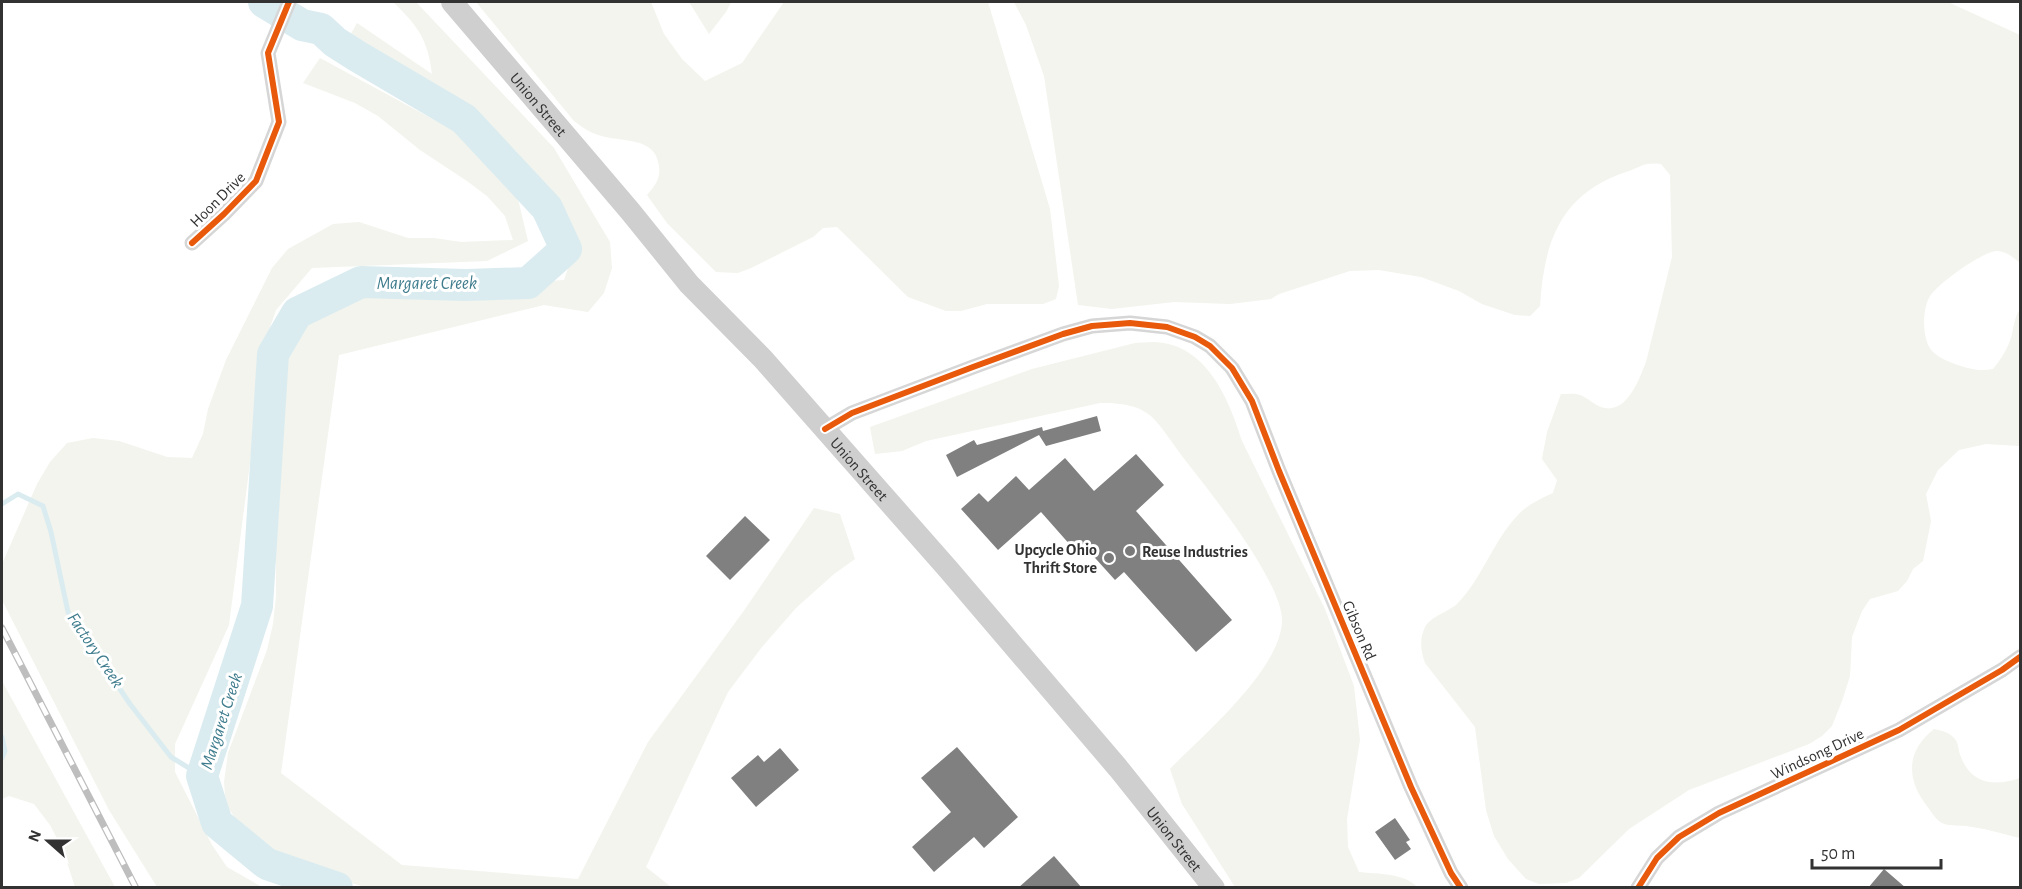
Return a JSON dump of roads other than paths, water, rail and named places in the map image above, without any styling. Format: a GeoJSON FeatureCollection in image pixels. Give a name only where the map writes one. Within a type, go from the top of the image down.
{"type":"FeatureCollection","features":[{"type":"Feature","properties":{"kind":"main road","name":"Union Street"},"geometry":{"type":"LineString","coordinates":[[452,2],[689,284],[760,355],[954,575],[1118,768],[1214,888]]}},
{"type":"Feature","properties":{"kind":"street","name":"Hoon Drive"},"geometry":{"type":"LineString","coordinates":[[192,243],[256,181],[279,122],[268,52],[289,2]]}},
{"type":"Feature","properties":{"kind":"street","name":"Gibson Rd"},"geometry":{"type":"LineString","coordinates":[[825,429],[852,413],[1079,329],[1130,323],[1167,327],[1181,331],[1210,346],[1232,368],[1252,401],[1425,820],[1451,873],[1461,888]]}},
{"type":"Feature","properties":{"kind":"street","name":"Windsong Drive"},"geometry":{"type":"LineString","coordinates":[[1638,888],[1657,858],[1679,837],[1719,813],[1899,730],[2020,657]]}},
{"type":"Feature","properties":{"kind":"waterway","name":"Margaret Creek"},"geometry":{"type":"LineString","coordinates":[[264,2],[302,25],[321,29],[335,42],[357,56],[464,119],[547,208],[566,249],[528,283],[466,285],[361,282],[297,313],[273,354],[257,606],[202,776],[217,823],[267,864],[337,888]]}},
{"type":"Feature","properties":{"kind":"waterway","name":"Factory Creek"},"geometry":{"type":"LineString","coordinates":[[2,504],[18,494],[43,506],[51,532],[68,612],[130,704],[171,757],[202,776]]}},
{"type":"Feature","properties":{"kind":"waterway","name":"Factory Creek"},"geometry":{"type":"LineString","coordinates":[[2,737],[5,751],[2,758]]}},
{"type":"Feature","properties":{"kind":"railway"},"geometry":{"type":"LineString","coordinates":[[2,628],[136,888]]}},
{"type":"Feature","properties":{"kind":"place","name":"Reuse Industries"},"geometry":{"type":"Point","coordinates":[1130,551]}},
{"type":"Feature","properties":{"kind":"place","name":"Upcycle Ohio Thrift Store"},"geometry":{"type":"Point","coordinates":[1109,558]}}]}
